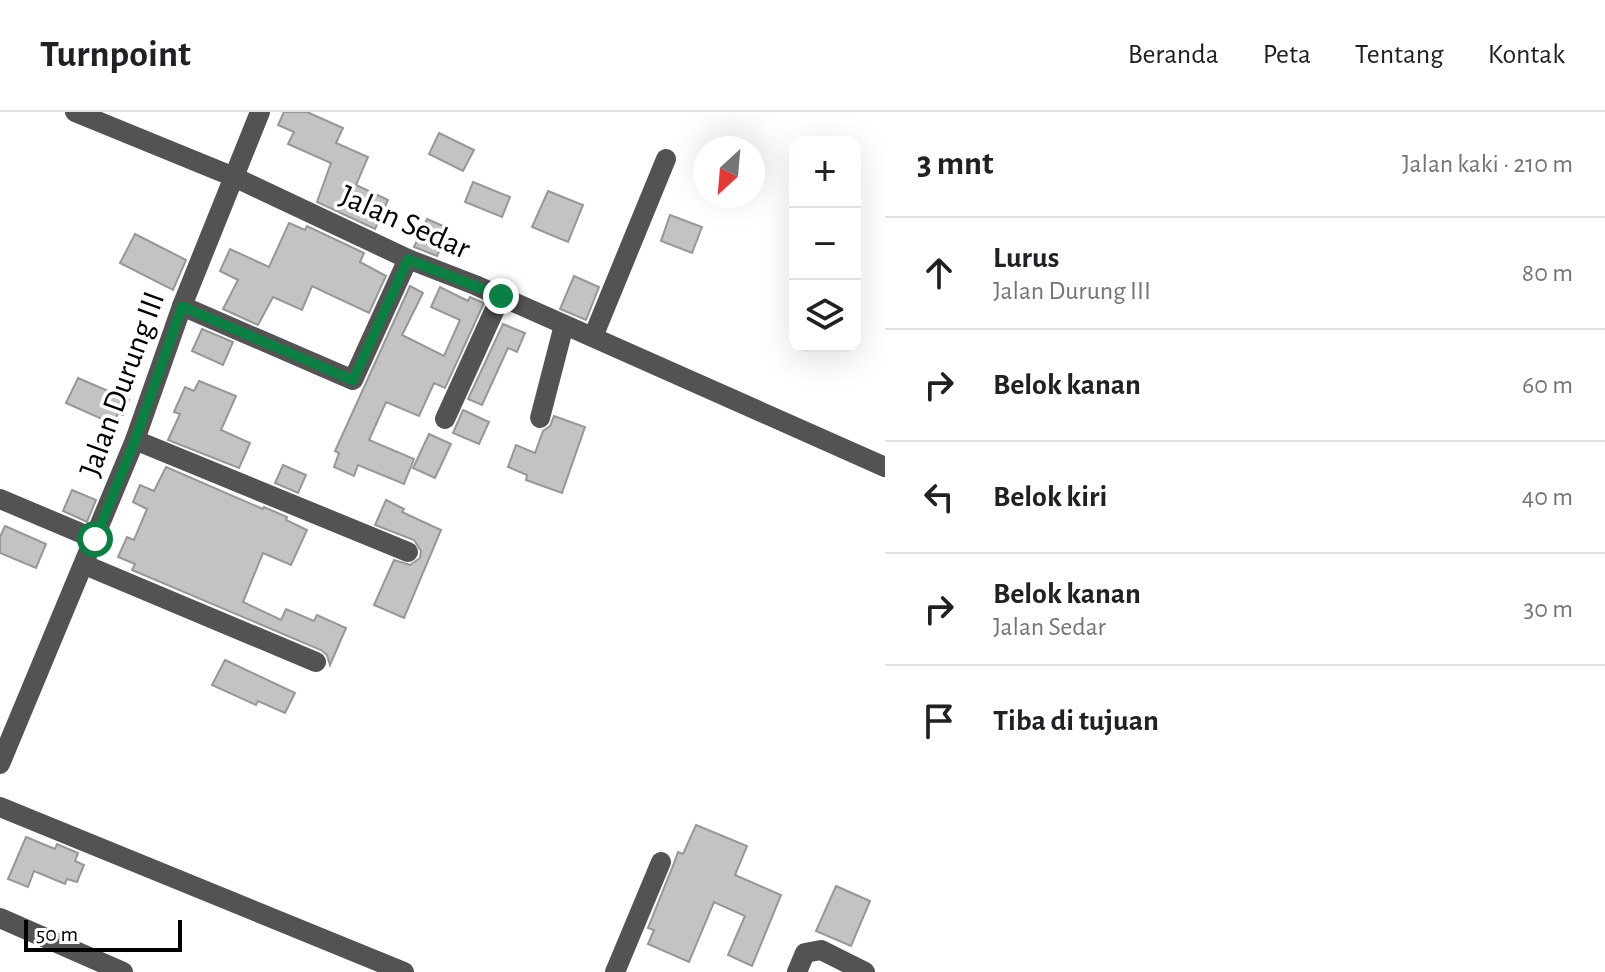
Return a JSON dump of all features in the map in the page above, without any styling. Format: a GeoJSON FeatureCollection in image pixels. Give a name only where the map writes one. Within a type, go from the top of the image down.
{"type":"FeatureCollection","features":[{"type":"Feature","properties":{"kind":"street","name":"Jalan Sedar"},"geometry":{"type":"LineString","coordinates":[[75,112],[234,177],[408,259],[501,296],[885,467]]}},
{"type":"Feature","properties":{"kind":"street","name":"Jalan Durung III"},"geometry":{"type":"LineString","coordinates":[[0,764],[135,440],[182,306],[260,112]]}},
{"type":"Feature","properties":{"kind":"street"},"geometry":{"type":"LineString","coordinates":[[593,337],[666,159]]}},
{"type":"Feature","properties":{"kind":"street"},"geometry":{"type":"LineString","coordinates":[[182,306],[353,380],[408,259]]}},
{"type":"Feature","properties":{"kind":"street"},"geometry":{"type":"LineString","coordinates":[[445,419],[501,296]]}},
{"type":"Feature","properties":{"kind":"street"},"geometry":{"type":"LineString","coordinates":[[540,418],[564,325]]}},
{"type":"Feature","properties":{"kind":"street"},"geometry":{"type":"LineString","coordinates":[[135,440],[408,552]]}},
{"type":"Feature","properties":{"kind":"street"},"geometry":{"type":"LineString","coordinates":[[0,499],[95,539]]}},
{"type":"Feature","properties":{"kind":"street"},"geometry":{"type":"LineString","coordinates":[[85,565],[316,662]]}},
{"type":"Feature","properties":{"kind":"street"},"geometry":{"type":"LineString","coordinates":[[0,807],[404,972]]}},
{"type":"Feature","properties":{"kind":"street"},"geometry":{"type":"LineString","coordinates":[[615,972],[661,862]]}},
{"type":"Feature","properties":{"kind":"street"},"geometry":{"type":"LineString","coordinates":[[0,918],[123,972]]}},
{"type":"Feature","properties":{"kind":"street"},"geometry":{"type":"LineString","coordinates":[[797,972],[805,953],[821,950],[865,972]]}},
{"type":"Feature","properties":{"kind":"building"},"geometry":{"type":"Polygon","coordinates":[[[284,112],[307,112],[343,128],[336,143],[368,157],[356,185],[388,200],[375,229],[317,202],[331,163],[288,144],[294,132],[278,125],[284,112]]]}},
{"type":"Feature","properties":{"kind":"building"},"geometry":{"type":"Polygon","coordinates":[[[439,133],[474,150],[463,171],[429,154],[439,133]]]}},
{"type":"Feature","properties":{"kind":"building"},"geometry":{"type":"Polygon","coordinates":[[[473,182],[510,197],[502,217],[465,202],[473,182]]]}},
{"type":"Feature","properties":{"kind":"building"},"geometry":{"type":"Polygon","coordinates":[[[548,191],[583,205],[568,242],[532,227],[548,191]]]}},
{"type":"Feature","properties":{"kind":"building"},"geometry":{"type":"Polygon","coordinates":[[[670,215],[702,227],[692,253],[661,241],[670,215]]]}},
{"type":"Feature","properties":{"kind":"building"},"geometry":{"type":"Polygon","coordinates":[[[427,219],[450,229],[437,256],[414,247],[427,219]]]}},
{"type":"Feature","properties":{"kind":"building"},"geometry":{"type":"Polygon","coordinates":[[[289,223],[305,230],[307,226],[364,253],[360,262],[386,276],[369,313],[312,286],[302,310],[273,297],[258,325],[223,309],[238,280],[220,271],[230,249],[269,267],[289,223]]]}},
{"type":"Feature","properties":{"kind":"building"},"geometry":{"type":"Polygon","coordinates":[[[135,234],[186,260],[173,290],[120,263],[135,234]]]}},
{"type":"Feature","properties":{"kind":"building"},"geometry":{"type":"Polygon","coordinates":[[[574,276],[599,287],[586,320],[560,309],[574,276]]]}},
{"type":"Feature","properties":{"kind":"building"},"geometry":{"type":"Polygon","coordinates":[[[410,286],[423,293],[402,335],[444,356],[460,320],[431,307],[440,287],[468,301],[470,297],[484,303],[445,388],[434,383],[419,416],[386,402],[369,440],[414,459],[404,484],[358,465],[354,476],[334,467],[339,453],[335,451],[410,286]]]}},
{"type":"Feature","properties":{"kind":"building"},"geometry":{"type":"Polygon","coordinates":[[[503,324],[525,333],[517,352],[508,348],[482,405],[468,399],[503,324]]]}},
{"type":"Feature","properties":{"kind":"building"},"geometry":{"type":"Polygon","coordinates":[[[202,329],[233,342],[223,365],[192,351],[202,329]]]}},
{"type":"Feature","properties":{"kind":"building"},"geometry":{"type":"Polygon","coordinates":[[[78,378],[129,400],[123,415],[118,413],[113,424],[66,403],[78,378]]]}},
{"type":"Feature","properties":{"kind":"building"},"geometry":{"type":"Polygon","coordinates":[[[199,381],[236,396],[221,430],[250,443],[239,468],[168,440],[180,414],[174,412],[185,387],[194,391],[199,381]]]}},
{"type":"Feature","properties":{"kind":"building"},"geometry":{"type":"Polygon","coordinates":[[[463,410],[489,422],[479,444],[453,433],[463,410]]]}},
{"type":"Feature","properties":{"kind":"building"},"geometry":{"type":"Polygon","coordinates":[[[554,416],[585,427],[562,493],[526,480],[527,475],[508,467],[516,445],[535,453],[543,431],[550,426],[554,416]]]}},
{"type":"Feature","properties":{"kind":"building"},"geometry":{"type":"Polygon","coordinates":[[[429,434],[451,444],[435,478],[413,468],[429,434]]]}},
{"type":"Feature","properties":{"kind":"building"},"geometry":{"type":"Polygon","coordinates":[[[283,465],[306,475],[298,493],[275,483],[283,465]]]}},
{"type":"Feature","properties":{"kind":"building"},"geometry":{"type":"Polygon","coordinates":[[[166,467],[287,517],[286,520],[307,530],[291,565],[263,553],[243,602],[281,620],[286,609],[314,621],[317,615],[346,628],[330,665],[327,655],[321,650],[132,570],[135,564],[118,557],[127,537],[134,540],[147,509],[133,502],[140,485],[154,491],[166,467]]]}},
{"type":"Feature","properties":{"kind":"building"},"geometry":{"type":"Polygon","coordinates":[[[72,490],[96,500],[87,522],[63,511],[72,490]]]}},
{"type":"Feature","properties":{"kind":"building"},"geometry":{"type":"Polygon","coordinates":[[[386,500],[404,509],[402,512],[441,530],[404,618],[374,605],[394,560],[410,565],[420,558],[421,551],[414,540],[375,525],[386,500]]]}},
{"type":"Feature","properties":{"kind":"building"},"geometry":{"type":"Polygon","coordinates":[[[5,526],[46,544],[36,568],[0,553],[0,537],[5,526]]]}},
{"type":"Feature","properties":{"kind":"building"},"geometry":{"type":"Polygon","coordinates":[[[225,660],[295,693],[285,713],[258,701],[256,705],[212,685],[225,660]]]}},
{"type":"Feature","properties":{"kind":"building"},"geometry":{"type":"Polygon","coordinates":[[[696,825],[747,846],[735,875],[781,895],[752,966],[728,955],[745,916],[714,902],[689,962],[648,944],[654,930],[648,928],[678,852],[683,854],[696,825]]]}},
{"type":"Feature","properties":{"kind":"building"},"geometry":{"type":"Polygon","coordinates":[[[26,837],[55,849],[57,844],[78,853],[75,861],[84,865],[77,882],[67,879],[65,884],[34,871],[28,887],[8,879],[26,837]]]}},
{"type":"Feature","properties":{"kind":"building"},"geometry":{"type":"Polygon","coordinates":[[[836,886],[870,901],[851,946],[816,931],[836,886]]]}},
{"type":"Feature","properties":{"kind":"route"},"geometry":{"type":"LineString","coordinates":[[95,539],[135,440],[182,306],[353,380],[408,259],[501,296]]}}]}
